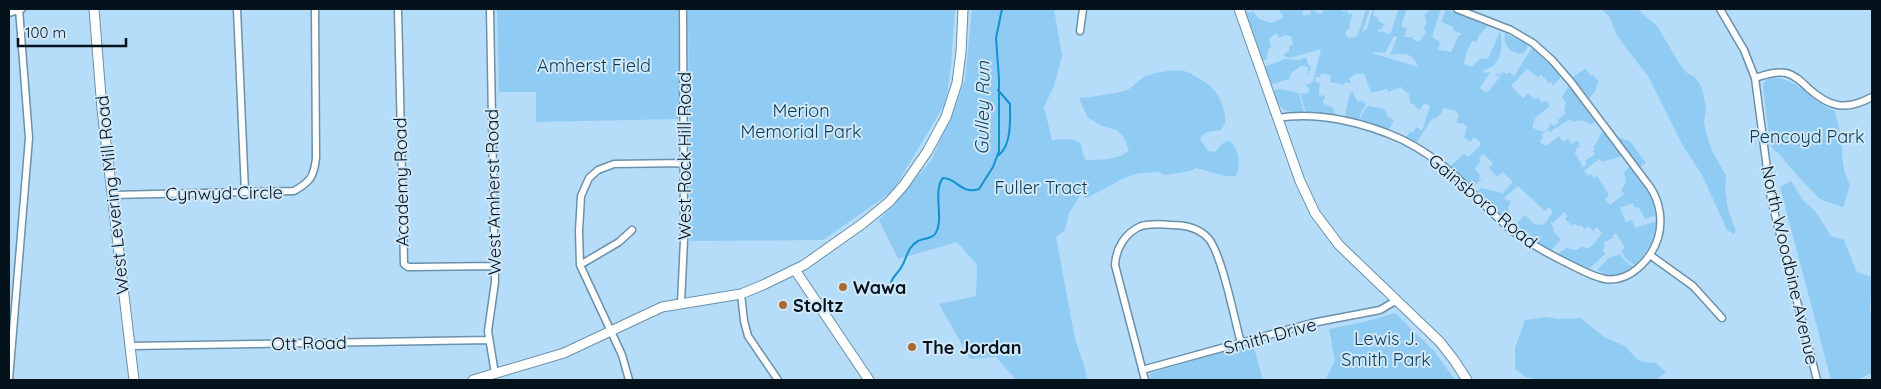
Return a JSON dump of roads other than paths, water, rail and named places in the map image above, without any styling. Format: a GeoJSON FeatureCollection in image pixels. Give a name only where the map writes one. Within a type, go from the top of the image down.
{"type":"FeatureCollection","features":[{"type":"Feature","properties":{"kind":"street"},"geometry":{"type":"LineString","coordinates":[[9,13],[20,9],[29,138],[9,380]]}},
{"type":"Feature","properties":{"kind":"street","name":"West Levering Mill Road"},"geometry":{"type":"LineString","coordinates":[[94,9],[102,109],[134,380]]}},
{"type":"Feature","properties":{"kind":"street"},"geometry":{"type":"LineString","coordinates":[[237,9],[245,192]]}},
{"type":"Feature","properties":{"kind":"street","name":"Cynwyd Circle"},"geometry":{"type":"LineString","coordinates":[[112,195],[294,191],[307,184],[315,172],[316,158],[314,9]]}},
{"type":"Feature","properties":{"kind":"street","name":"Academy Road"},"geometry":{"type":"LineString","coordinates":[[398,9],[404,264],[408,267],[494,266]]}},
{"type":"Feature","properties":{"kind":"street","name":"West Amherst Road"},"geometry":{"type":"LineString","coordinates":[[490,9],[495,282],[488,322],[495,374]]}},
{"type":"Feature","properties":{"kind":"street","name":"West Rock Hill Road"},"geometry":{"type":"LineString","coordinates":[[681,303],[684,240],[683,9]]}},
{"type":"Feature","properties":{"kind":"street"},"geometry":{"type":"LineString","coordinates":[[477,380],[550,358],[662,307],[740,294],[795,270],[881,209],[896,194],[918,165],[943,122],[955,91],[961,52],[963,9]]}},
{"type":"Feature","properties":{"kind":"street"},"geometry":{"type":"LineString","coordinates":[[1080,31],[1083,9]]}},
{"type":"Feature","properties":{"kind":"street"},"geometry":{"type":"LineString","coordinates":[[1239,9],[1303,190],[1320,220],[1339,245],[1440,342],[1467,380]]}},
{"type":"Feature","properties":{"kind":"street"},"geometry":{"type":"LineString","coordinates":[[1457,9],[1506,28],[1527,40],[1552,60],[1569,79],[1654,193],[1659,210],[1660,224],[1658,237],[1650,255],[1693,286],[1722,318]]}},
{"type":"Feature","properties":{"kind":"street","name":"North Woodbine Avenue"},"geometry":{"type":"LineString","coordinates":[[1720,9],[1744,50],[1755,78],[1771,199],[1817,380]]}},
{"type":"Feature","properties":{"kind":"street"},"geometry":{"type":"LineString","coordinates":[[1755,78],[1778,73],[1790,74],[1822,100],[1836,105],[1857,104],[1872,97]]}},
{"type":"Feature","properties":{"kind":"street","name":"Gainsboro Road"},"geometry":{"type":"LineString","coordinates":[[1277,118],[1305,116],[1343,121],[1370,128],[1404,141],[1428,154],[1455,176],[1518,235],[1541,250],[1597,276],[1613,279],[1625,276],[1636,270],[1650,255]]}},
{"type":"Feature","properties":{"kind":"street"},"geometry":{"type":"LineString","coordinates":[[629,380],[625,363],[580,265],[578,231],[581,196],[589,178],[598,170],[614,164],[684,163]]}},
{"type":"Feature","properties":{"kind":"street"},"geometry":{"type":"LineString","coordinates":[[1145,380],[1115,266],[1118,248],[1124,238],[1142,226],[1157,224],[1189,226],[1208,237],[1216,253],[1241,343]]}},
{"type":"Feature","properties":{"kind":"street"},"geometry":{"type":"LineString","coordinates":[[580,265],[619,242],[632,230]]}},
{"type":"Feature","properties":{"kind":"street"},"geometry":{"type":"LineString","coordinates":[[795,270],[869,380]]}},
{"type":"Feature","properties":{"kind":"street"},"geometry":{"type":"LineString","coordinates":[[740,294],[748,336],[775,380]]}},
{"type":"Feature","properties":{"kind":"street","name":"Smith Drive"},"geometry":{"type":"LineString","coordinates":[[1142,370],[1312,323],[1380,310],[1397,300]]}},
{"type":"Feature","properties":{"kind":"street","name":"Ott Road"},"geometry":{"type":"LineString","coordinates":[[130,346],[489,340]]}},
{"type":"Feature","properties":{"kind":"waterway","name":"Gulley Run"},"geometry":{"type":"LineString","coordinates":[[891,282],[904,263],[914,243],[932,237],[935,234],[939,221],[939,190],[943,178],[968,190],[979,189],[993,167],[999,151],[999,79],[996,38],[1002,9]]}},
{"type":"Feature","properties":{"kind":"waterway"},"geometry":{"type":"LineString","coordinates":[[998,90],[1010,104],[1008,138],[999,155]]}},
{"type":"Feature","properties":{"kind":"place","name":"Wawa"},"geometry":{"type":"Point","coordinates":[843,287]}},
{"type":"Feature","properties":{"kind":"place","name":"Stoltz"},"geometry":{"type":"Point","coordinates":[783,305]}},
{"type":"Feature","properties":{"kind":"place","name":"The Jordan"},"geometry":{"type":"Point","coordinates":[912,347]}},
{"type":"Feature","properties":{"kind":"park label","name":"Amherst Field"},"geometry":{"type":"Point","coordinates":[594,65]}},
{"type":"Feature","properties":{"kind":"park label","name":"Merion Memorial Park"},"geometry":{"type":"Point","coordinates":[801,120]}},
{"type":"Feature","properties":{"kind":"park label","name":"Pencoyd Park"},"geometry":{"type":"Point","coordinates":[1807,136]}},
{"type":"Feature","properties":{"kind":"park label","name":"Fuller Tract"},"geometry":{"type":"Point","coordinates":[1041,187]}},
{"type":"Feature","properties":{"kind":"park label","name":"Lewis J. Smith Park"},"geometry":{"type":"Point","coordinates":[1386,348]}}]}
